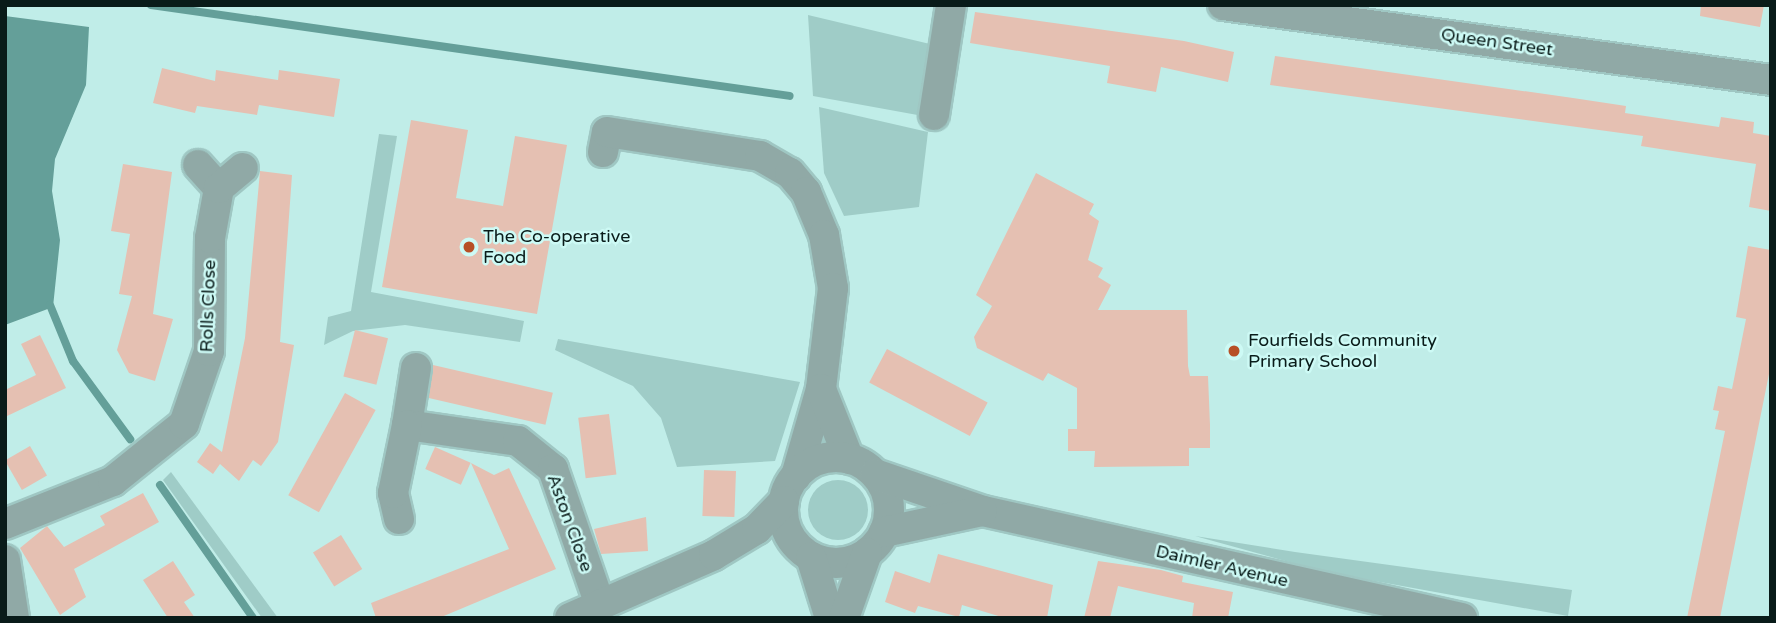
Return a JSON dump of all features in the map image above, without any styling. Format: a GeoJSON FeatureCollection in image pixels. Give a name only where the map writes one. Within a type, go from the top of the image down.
{"type":"FeatureCollection","features":[{"type":"Feature","properties":{"kind":"street"},"geometry":{"type":"LineString","coordinates":[[934,115],[951,5]]}},
{"type":"Feature","properties":{"kind":"street","name":"Queen Street"},"geometry":{"type":"LineString","coordinates":[[1223,5],[1771,80]]}},
{"type":"Feature","properties":{"kind":"street"},"geometry":{"type":"LineString","coordinates":[[603,152],[607,132],[760,156],[790,173],[824,235],[833,288],[821,388],[790,488],[802,550],[830,618]]}},
{"type":"Feature","properties":{"kind":"street"},"geometry":{"type":"LineString","coordinates":[[198,165],[219,188],[243,168]]}},
{"type":"Feature","properties":{"kind":"street","name":"Rolls Close"},"geometry":{"type":"LineString","coordinates":[[5,524],[113,481],[184,424],[209,351],[210,238],[219,188]]}},
{"type":"Feature","properties":{"kind":"street"},"geometry":{"type":"LineString","coordinates":[[399,519],[394,493],[416,368]]}},
{"type":"Feature","properties":{"kind":"street"},"geometry":{"type":"LineString","coordinates":[[821,388],[849,458]]}},
{"type":"Feature","properties":{"kind":"street","name":"Aston Close"},"geometry":{"type":"LineString","coordinates":[[407,425],[518,442],[553,469],[600,605]]}},
{"type":"Feature","properties":{"kind":"street"},"geometry":{"type":"LineString","coordinates":[[570,618],[714,555],[757,529],[790,488],[818,460],[849,458],[875,474],[888,498],[876,543],[844,618]]}},
{"type":"Feature","properties":{"kind":"street","name":"Daimler Avenue"},"geometry":{"type":"LineString","coordinates":[[875,474],[983,511],[1462,618]]}},
{"type":"Feature","properties":{"kind":"street","name":"Daimler Avenue"},"geometry":{"type":"LineString","coordinates":[[876,543],[983,511]]}},
{"type":"Feature","properties":{"kind":"street"},"geometry":{"type":"LineString","coordinates":[[714,555],[802,550],[839,563],[876,543]]}},
{"type":"Feature","properties":{"kind":"street"},"geometry":{"type":"LineString","coordinates":[[5,560],[14,618]]}},
{"type":"Feature","properties":{"kind":"green space"},"geometry":{"type":"Polygon","coordinates":[[[808,15],[930,44],[923,116],[813,96],[808,15]]]}},
{"type":"Feature","properties":{"kind":"green space"},"geometry":{"type":"Polygon","coordinates":[[[819,107],[928,132],[919,207],[844,216],[824,173],[819,107]]]}},
{"type":"Feature","properties":{"kind":"green space"},"geometry":{"type":"Polygon","coordinates":[[[379,134],[397,136],[371,292],[524,321],[520,342],[405,325],[353,331],[324,345],[328,317],[351,311],[379,134]]]}},
{"type":"Feature","properties":{"kind":"green space"},"geometry":{"type":"Polygon","coordinates":[[[558,339],[800,382],[775,461],[677,467],[661,418],[633,386],[555,350],[558,339]]]}},
{"type":"Feature","properties":{"kind":"green space"},"geometry":{"type":"Polygon","coordinates":[[[171,472],[278,618],[262,618],[163,480],[171,472]]]}},
{"type":"Feature","properties":{"kind":"green space"},"geometry":{"type":"Polygon","coordinates":[[[838,480],[859,489],[868,510],[859,531],[838,540],[817,531],[808,510],[817,489],[838,480]]]}},
{"type":"Feature","properties":{"kind":"green space"},"geometry":{"type":"Polygon","coordinates":[[[1195,536],[1572,590],[1568,616],[1325,572],[1195,536]]]}},
{"type":"Feature","properties":{"kind":"water"},"geometry":{"type":"Polygon","coordinates":[[[5,16],[89,27],[86,85],[55,159],[52,191],[60,240],[53,307],[5,325],[5,16]]]}},
{"type":"Feature","properties":{"kind":"building"},"geometry":{"type":"Polygon","coordinates":[[[1701,5],[1764,5],[1760,27],[1700,16],[1701,5]]]}},
{"type":"Feature","properties":{"kind":"building"},"geometry":{"type":"Polygon","coordinates":[[[975,12],[1184,41],[1234,52],[1228,82],[1161,67],[1156,92],[1107,83],[1110,66],[970,43],[975,12]]]}},
{"type":"Feature","properties":{"kind":"building"},"geometry":{"type":"Polygon","coordinates":[[[1275,56],[1626,106],[1625,113],[1719,127],[1721,117],[1754,122],[1753,133],[1771,136],[1771,211],[1749,207],[1756,164],[1641,146],[1643,136],[1270,85],[1275,56]]]}},
{"type":"Feature","properties":{"kind":"building"},"geometry":{"type":"Polygon","coordinates":[[[162,68],[215,81],[216,70],[278,80],[279,70],[340,79],[334,117],[259,105],[257,115],[197,106],[195,113],[153,103],[162,68]]]}},
{"type":"Feature","properties":{"kind":"building","name":"The Co-operative Food"},"geometry":{"type":"Polygon","coordinates":[[[411,120],[468,130],[456,198],[503,206],[515,136],[567,145],[537,314],[382,287],[411,120]]]}},
{"type":"Feature","properties":{"kind":"building"},"geometry":{"type":"Polygon","coordinates":[[[123,164],[172,172],[153,314],[173,319],[155,381],[129,373],[117,350],[132,296],[119,294],[130,234],[111,231],[123,164]]]}},
{"type":"Feature","properties":{"kind":"building"},"geometry":{"type":"Polygon","coordinates":[[[260,171],[292,175],[280,342],[294,345],[278,442],[261,466],[253,460],[239,481],[220,464],[213,474],[197,462],[210,443],[222,452],[245,338],[260,171]]]}},
{"type":"Feature","properties":{"kind":"building"},"geometry":{"type":"Polygon","coordinates":[[[1036,173],[1094,204],[1089,214],[1099,221],[1088,260],[1103,268],[1098,277],[1111,285],[1098,310],[1187,310],[1190,376],[1208,376],[1210,425],[1210,448],[1189,448],[1189,466],[1094,467],[1095,451],[1068,451],[1068,429],[1077,429],[1077,388],[1048,373],[1043,381],[977,348],[974,337],[992,306],[976,295],[1036,173]]]}},
{"type":"Feature","properties":{"kind":"building"},"geometry":{"type":"Polygon","coordinates":[[[1748,246],[1771,250],[1771,364],[1720,618],[1687,618],[1725,431],[1715,429],[1719,411],[1713,410],[1718,386],[1732,389],[1746,319],[1736,317],[1748,246]]]}},
{"type":"Feature","properties":{"kind":"building"},"geometry":{"type":"Polygon","coordinates":[[[355,330],[388,338],[376,385],[343,377],[355,330]]]}},
{"type":"Feature","properties":{"kind":"building"},"geometry":{"type":"Polygon","coordinates":[[[40,335],[66,388],[5,417],[5,390],[36,375],[21,344],[40,335]]]}},
{"type":"Feature","properties":{"kind":"building"},"geometry":{"type":"Polygon","coordinates":[[[887,349],[988,403],[970,436],[869,383],[887,349]]]}},
{"type":"Feature","properties":{"kind":"building"},"geometry":{"type":"Polygon","coordinates":[[[433,365],[553,393],[545,425],[426,397],[433,365]]]}},
{"type":"Feature","properties":{"kind":"building"},"geometry":{"type":"Polygon","coordinates":[[[345,393],[376,410],[319,512],[288,495],[345,393]]]}},
{"type":"Feature","properties":{"kind":"building"},"geometry":{"type":"Polygon","coordinates":[[[609,414],[616,475],[586,478],[578,418],[609,414]]]}},
{"type":"Feature","properties":{"kind":"building"},"geometry":{"type":"Polygon","coordinates":[[[30,446],[47,475],[22,490],[5,460],[30,446]]]}},
{"type":"Feature","properties":{"kind":"building"},"geometry":{"type":"Polygon","coordinates":[[[435,447],[471,463],[461,485],[425,469],[435,447]]]}},
{"type":"Feature","properties":{"kind":"building"},"geometry":{"type":"Polygon","coordinates":[[[471,463],[494,475],[509,468],[556,569],[439,618],[376,618],[371,603],[509,549],[471,463]]]}},
{"type":"Feature","properties":{"kind":"building"},"geometry":{"type":"Polygon","coordinates":[[[704,470],[736,471],[734,517],[702,516],[704,470]]]}},
{"type":"Feature","properties":{"kind":"building"},"geometry":{"type":"Polygon","coordinates":[[[143,493],[159,522],[74,569],[86,597],[60,615],[20,548],[47,526],[64,547],[105,525],[100,516],[143,493]]]}},
{"type":"Feature","properties":{"kind":"building"},"geometry":{"type":"Polygon","coordinates":[[[646,517],[648,551],[601,554],[594,529],[646,517]]]}},
{"type":"Feature","properties":{"kind":"building"},"geometry":{"type":"Polygon","coordinates":[[[341,535],[362,569],[334,586],[313,552],[341,535]]]}},
{"type":"Feature","properties":{"kind":"building"},"geometry":{"type":"Polygon","coordinates":[[[938,554],[1053,585],[1047,618],[1005,618],[962,605],[959,617],[918,606],[915,613],[885,602],[895,571],[930,583],[938,554]]]}},
{"type":"Feature","properties":{"kind":"building"},"geometry":{"type":"Polygon","coordinates":[[[173,561],[195,595],[184,602],[195,618],[168,618],[143,580],[173,561]]]}},
{"type":"Feature","properties":{"kind":"building"},"geometry":{"type":"Polygon","coordinates":[[[1098,561],[1161,570],[1183,576],[1182,582],[1233,592],[1228,618],[1192,618],[1194,603],[1118,586],[1110,618],[1084,618],[1098,561]]]}},
{"type":"Feature","properties":{"kind":"waterway"},"geometry":{"type":"LineString","coordinates":[[151,5],[790,96]]}},
{"type":"Feature","properties":{"kind":"waterway"},"geometry":{"type":"LineString","coordinates":[[50,305],[73,361],[130,439]]}},
{"type":"Feature","properties":{"kind":"waterway"},"geometry":{"type":"LineString","coordinates":[[160,485],[253,618]]}},
{"type":"Feature","properties":{"kind":"place","name":"The Co-operative Food"},"geometry":{"type":"Point","coordinates":[469,247]}},
{"type":"Feature","properties":{"kind":"place","name":"Fourfields Community Primary School"},"geometry":{"type":"Point","coordinates":[1234,351]}}]}
